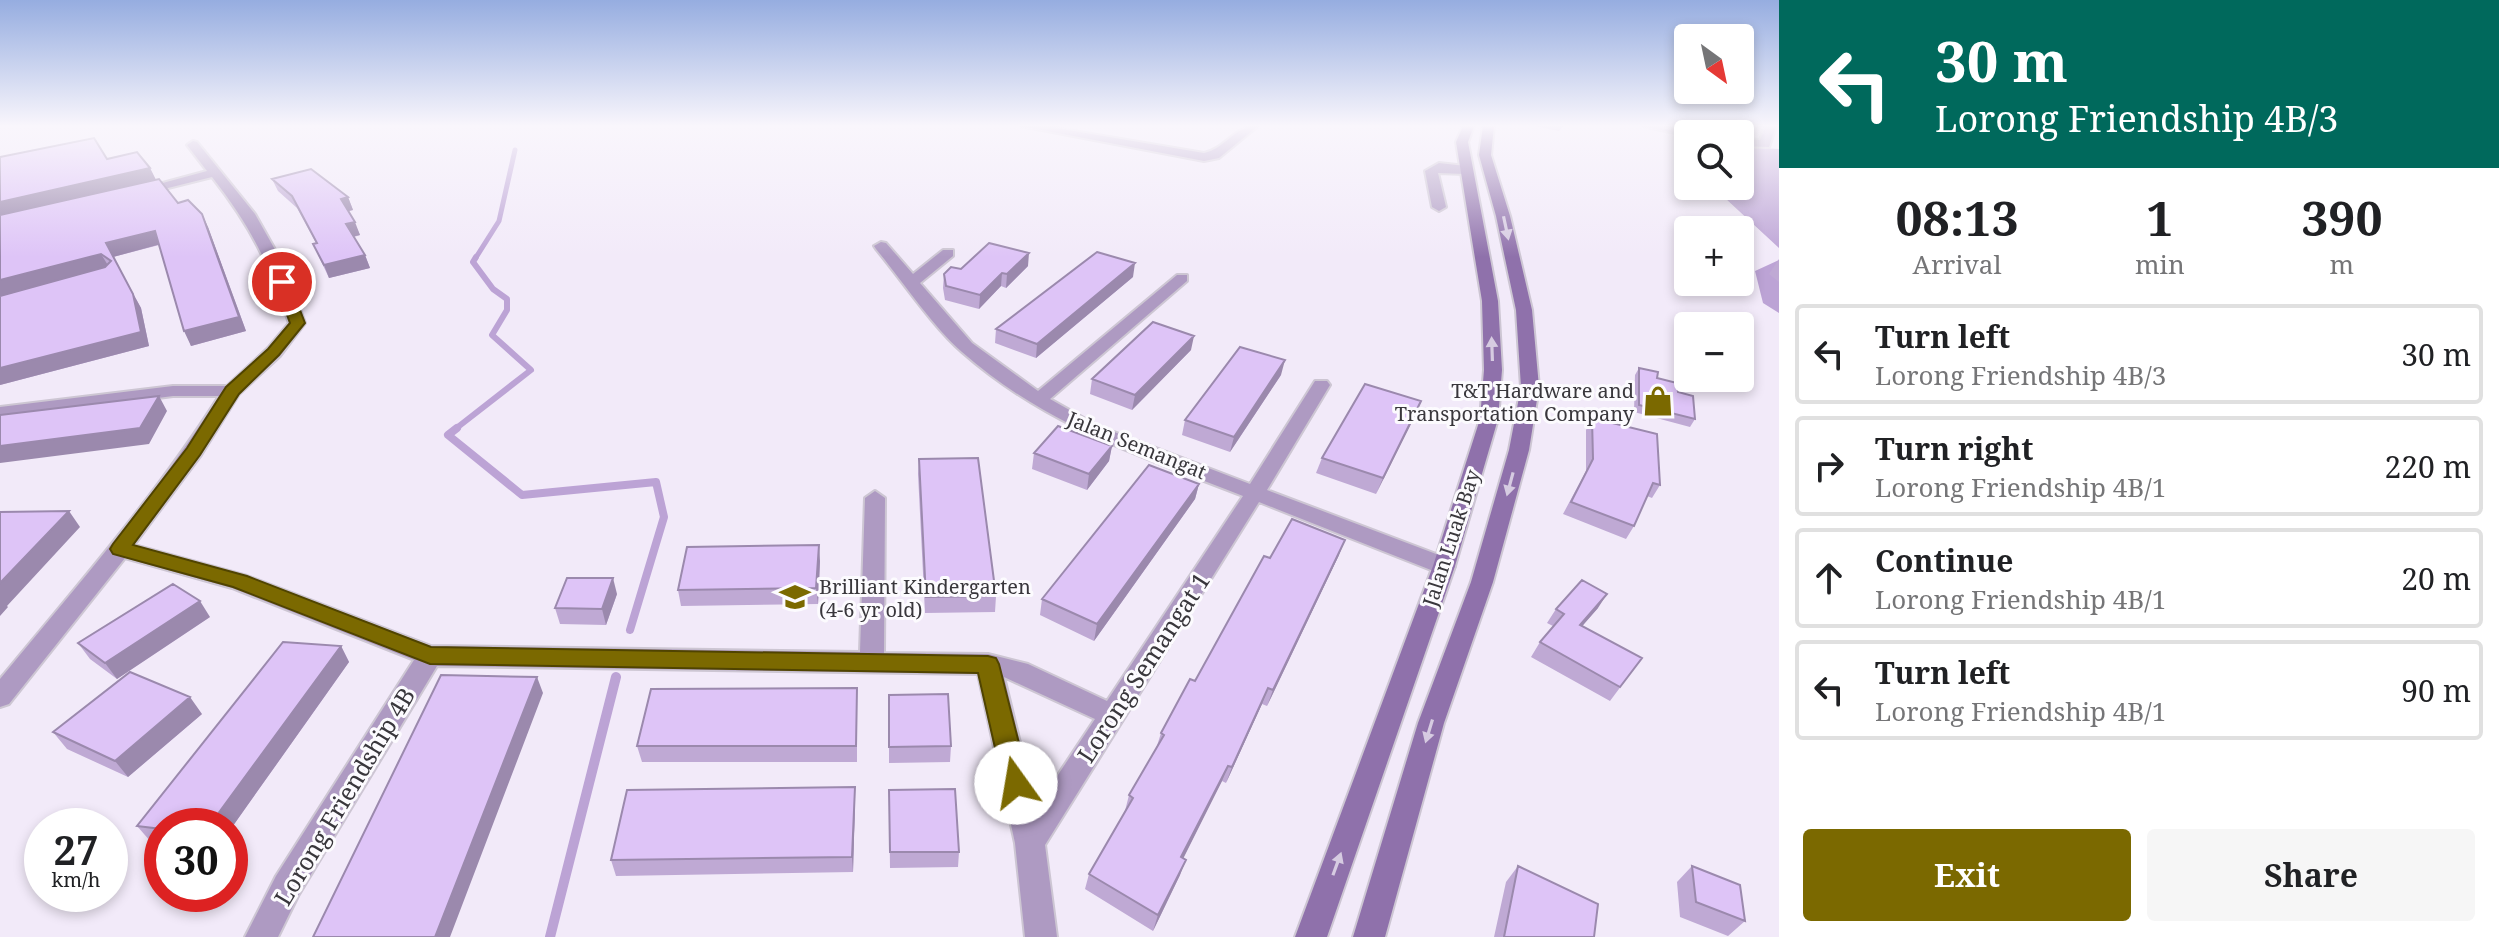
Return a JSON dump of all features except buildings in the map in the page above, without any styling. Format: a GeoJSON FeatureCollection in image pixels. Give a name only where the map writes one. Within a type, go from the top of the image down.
{"type":"FeatureCollection","features":[{"type":"Feature","properties":{"kind":"street"},"geometry":{"type":"LineString","coordinates":[[0,697],[120,549],[232,391],[274,352],[297,323],[268,250],[248,214],[212,170]]}},
{"type":"Feature","properties":{"kind":"street"},"geometry":{"type":"LineString","coordinates":[[1434,170],[1431,171],[1439,207]]}},
{"type":"Feature","properties":{"kind":"street","name":"Jalan Luak Bay"},"geometry":{"type":"LineString","coordinates":[[1311,937],[1444,566],[1489,419],[1493,370],[1490,301],[1466,170]]}},
{"type":"Feature","properties":{"kind":"street","name":"Jalan Luak Bay"},"geometry":{"type":"LineString","coordinates":[[1369,937],[1431,723],[1482,582],[1519,450],[1530,387],[1524,310],[1489,170]]}},
{"type":"Feature","properties":{"kind":"street"},"geometry":{"type":"LineString","coordinates":[[122,195],[214,173]]}},
{"type":"Feature","properties":{"kind":"street","name":"Jalan Semangat"},"geometry":{"type":"LineString","coordinates":[[881,246],[966,347],[1038,400],[1089,429],[1444,566]]}},
{"type":"Feature","properties":{"kind":"street"},"geometry":{"type":"LineString","coordinates":[[911,283],[948,253]]}},
{"type":"Feature","properties":{"kind":"street"},"geometry":{"type":"LineString","coordinates":[[1038,400],[1182,278]]}},
{"type":"Feature","properties":{"kind":"street","name":"Lorong Semangat 1"},"geometry":{"type":"LineString","coordinates":[[1030,843],[1110,714],[1258,492],[1321,385]]}},
{"type":"Feature","properties":{"kind":"street"},"geometry":{"type":"LineString","coordinates":[[0,413],[173,391],[232,391]]}},
{"type":"Feature","properties":{"kind":"street"},"geometry":{"type":"LineString","coordinates":[[872,662],[875,498]]}},
{"type":"Feature","properties":{"kind":"street"},"geometry":{"type":"LineString","coordinates":[[120,549],[239,582],[430,656],[988,664],[1019,671],[1110,714]]}},
{"type":"Feature","properties":{"kind":"street","name":"Lorong Friendship 4B"},"geometry":{"type":"LineString","coordinates":[[261,937],[287,886],[430,656]]}},
{"type":"Feature","properties":{"kind":"street"},"geometry":{"type":"LineString","coordinates":[[988,664],[1030,843],[1041,937]]}},
{"type":"Feature","properties":{"kind":"shaded area"},"geometry":{"type":"Polygon","coordinates":[[[1754,170],[1779,170],[1779,248],[1754,225],[1754,216],[1744,216],[1727,200],[1754,200],[1754,170]]]}},
{"type":"Feature","properties":{"kind":"shaded area"},"geometry":{"type":"Polygon","coordinates":[[[1779,260],[1779,313],[1763,303],[1755,271],[1779,260]]]}},
{"type":"Feature","properties":{"kind":"waterway"},"geometry":{"type":"LineString","coordinates":[[475,259],[499,221],[511,170]]}},
{"type":"Feature","properties":{"kind":"waterway"},"geometry":{"type":"LineString","coordinates":[[454,430],[531,370],[492,335],[507,310],[507,299],[493,289],[473,262],[476,257]]}},
{"type":"Feature","properties":{"kind":"waterway"},"geometry":{"type":"LineString","coordinates":[[457,428],[448,435],[522,495],[656,482],[664,517],[630,630]]}},
{"type":"Feature","properties":{"kind":"waterway"},"geometry":{"type":"LineString","coordinates":[[550,937],[616,677]]}},
{"type":"Feature","properties":{"kind":"place","name":"T&T Hardware and Transportation Company"},"geometry":{"type":"Point","coordinates":[1658,401]}},
{"type":"Feature","properties":{"kind":"place","name":"Brilliant Kindergarten (4-6 yr old)"},"geometry":{"type":"Point","coordinates":[795,597]}},
{"type":"Feature","properties":{"kind":"route"},"geometry":{"type":"LineString","coordinates":[[282,282],[297,323],[274,352],[232,391],[194,451],[120,549],[239,582],[430,656],[988,664],[1016,783]]}}]}
